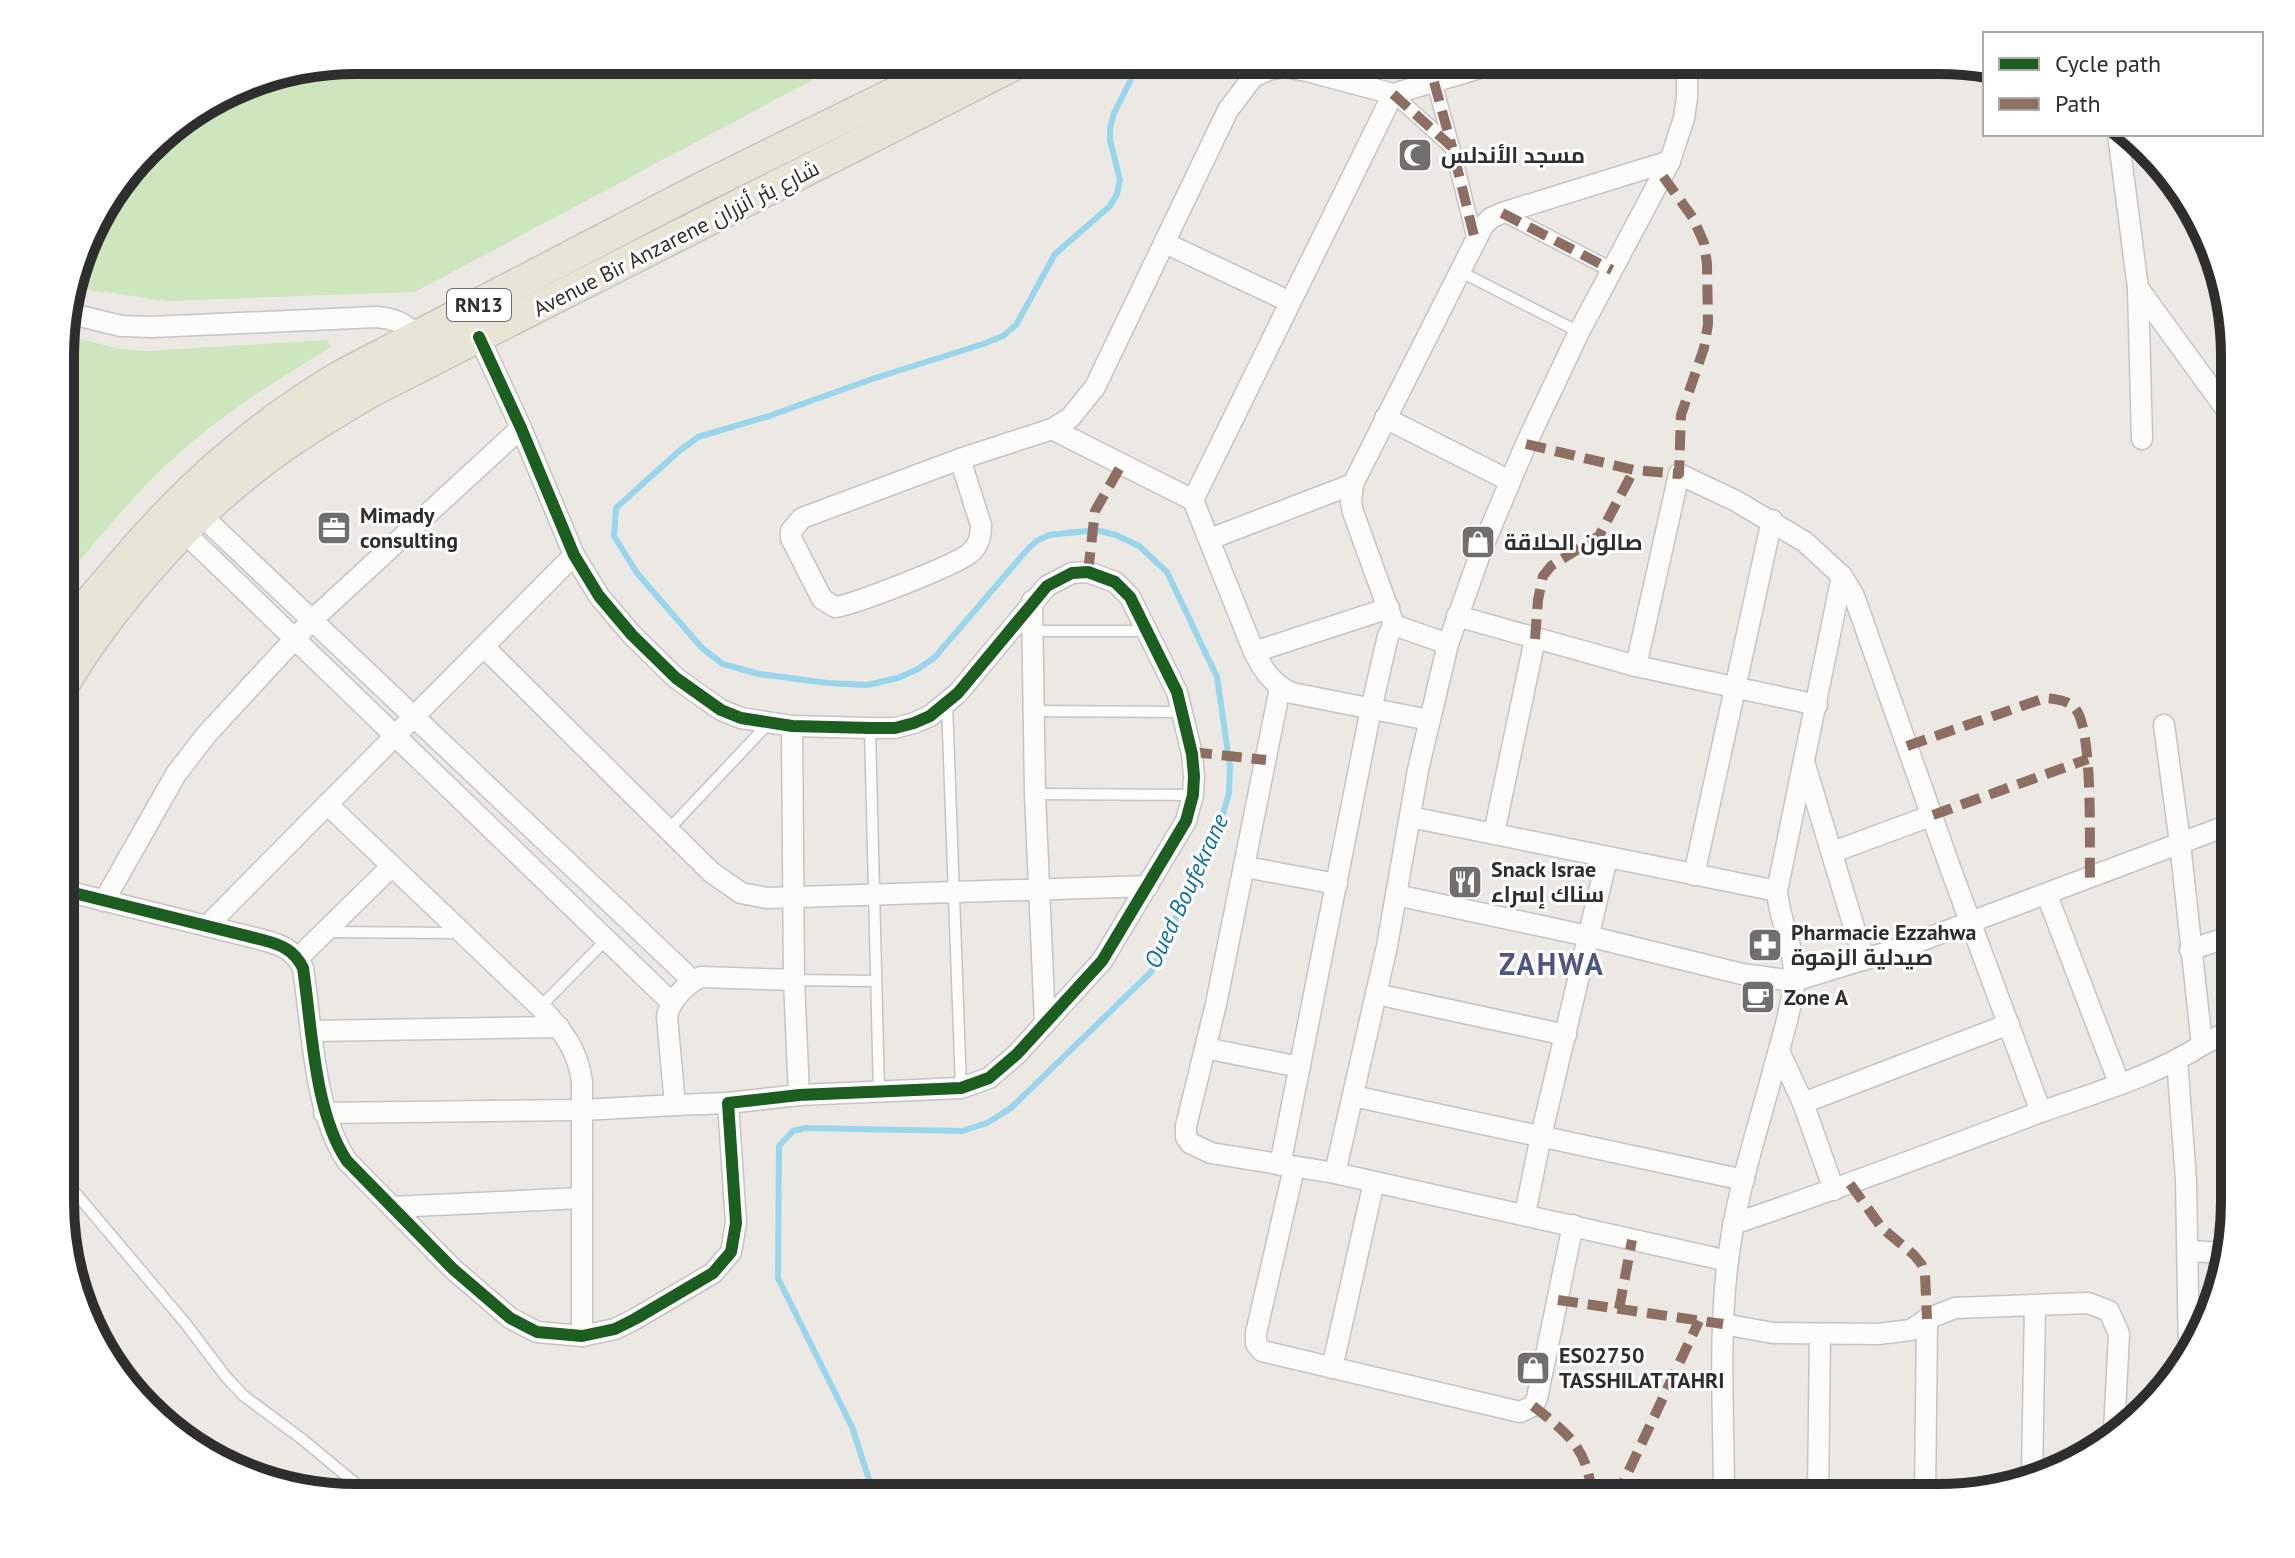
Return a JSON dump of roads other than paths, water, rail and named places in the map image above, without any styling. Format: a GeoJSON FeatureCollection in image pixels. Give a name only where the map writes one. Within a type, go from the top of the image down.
{"type":"FeatureCollection","features":[{"type":"Feature","properties":{"kind":"main road","name":"Avenue Bir Anzarene شارع بئر أنزران"},"geometry":{"type":"LineString","coordinates":[[74,620],[171,507],[260,428],[303,399],[699,189],[931,75]]}},
{"type":"Feature","properties":{"kind":"main road","name":"Avenue Bir Anzarene شارع بئر أنزران"},"geometry":{"type":"LineString","coordinates":[[74,669],[88,646],[192,523],[250,471],[341,410],[374,390],[995,75]]}},
{"type":"Feature","properties":{"kind":"street"},"geometry":{"type":"LineString","coordinates":[[960,459],[981,525],[981,534],[974,549],[958,560],[855,603],[835,607],[822,599],[793,544],[791,531],[802,518],[960,459],[1052,429],[1070,418],[1095,387],[1228,110],[1253,77],[1259,74]]}},
{"type":"Feature","properties":{"kind":"street"},"geometry":{"type":"LineString","coordinates":[[1320,74],[1393,94],[1452,147]]}},
{"type":"Feature","properties":{"kind":"street"},"geometry":{"type":"LineString","coordinates":[[1193,500],[1393,94],[1460,74]]}},
{"type":"Feature","properties":{"kind":"street"},"geometry":{"type":"LineString","coordinates":[[1335,1173],[1376,994],[1429,720],[1448,644],[1510,481],[1579,332],[1670,161],[1684,118],[1686,74]]}},
{"type":"Feature","properties":{"kind":"street"},"geometry":{"type":"LineString","coordinates":[[1434,82],[1475,240]]}},
{"type":"Feature","properties":{"kind":"street"},"geometry":{"type":"LineString","coordinates":[[2119,139],[2138,288],[2142,439]]}},
{"type":"Feature","properties":{"kind":"street"},"geometry":{"type":"LineString","coordinates":[[1573,1225],[1537,1398],[1528,1411],[1520,1412],[1268,1354],[1256,1344],[1287,1166],[1300,1067],[1392,616],[1353,512],[1353,484],[1483,226],[1502,213],[1670,161]]}},
{"type":"Feature","properties":{"kind":"street"},"geometry":{"type":"LineString","coordinates":[[1502,213],[1612,270]]}},
{"type":"Feature","properties":{"kind":"street"},"geometry":{"type":"LineString","coordinates":[[1165,243],[1290,302]]}},
{"type":"Feature","properties":{"kind":"street"},"geometry":{"type":"LineString","coordinates":[[2138,288],[2220,401]]}},
{"type":"Feature","properties":{"kind":"street"},"geometry":{"type":"LineString","coordinates":[[77,315],[108,324],[152,327],[393,318],[405,323],[418,337]]}},
{"type":"Feature","properties":{"kind":"street"},"geometry":{"type":"LineString","coordinates":[[324,1113],[582,1110],[728,1103],[799,1095],[961,1088],[989,1078],[1017,1054],[1091,976],[1126,924],[1186,821],[1193,795],[1192,754],[1177,692],[1149,631],[1130,597],[1115,582],[1088,572],[1072,573],[1047,586],[947,703],[914,723],[895,728],[792,726],[768,724],[721,710],[676,678],[632,635],[599,596],[574,555],[479,337]]}},
{"type":"Feature","properties":{"kind":"street"},"geometry":{"type":"LineString","coordinates":[[1385,418],[1510,481]]}},
{"type":"Feature","properties":{"kind":"street"},"geometry":{"type":"LineString","coordinates":[[104,901],[176,774],[207,734],[312,620],[521,428]]}},
{"type":"Feature","properties":{"kind":"street"},"geometry":{"type":"LineString","coordinates":[[1052,429],[1193,500],[1254,652],[1264,672],[1280,688],[1429,720]]}},
{"type":"Feature","properties":{"kind":"street"},"geometry":{"type":"LineString","coordinates":[[1636,666],[1679,474],[1772,520],[1805,542],[1842,576],[1854,596],[1871,639],[1970,922],[2041,1112]]}},
{"type":"Feature","properties":{"kind":"street"},"geometry":{"type":"LineString","coordinates":[[1210,539],[1353,484]]}},
{"type":"Feature","properties":{"kind":"street"},"geometry":{"type":"LineString","coordinates":[[1694,875],[1772,520]]}},
{"type":"Feature","properties":{"kind":"street"},"geometry":{"type":"LineString","coordinates":[[192,523],[312,620],[693,981]]}},
{"type":"Feature","properties":{"kind":"street"},"geometry":{"type":"LineString","coordinates":[[192,523],[295,638],[672,1003]]}},
{"type":"Feature","properties":{"kind":"street"},"geometry":{"type":"LineString","coordinates":[[207,926],[574,555]]}},
{"type":"Feature","properties":{"kind":"street"},"geometry":{"type":"LineString","coordinates":[[1724,1483],[1723,1324],[1728,1261],[1733,1224],[1779,1051],[1794,981],[1777,891],[1842,576]]}},
{"type":"Feature","properties":{"kind":"street"},"geometry":{"type":"LineString","coordinates":[[1032,601],[1035,794],[1045,1024]]}},
{"type":"Feature","properties":{"kind":"street"},"geometry":{"type":"LineString","coordinates":[[1254,652],[1392,616],[1448,644]]}},
{"type":"Feature","properties":{"kind":"street"},"geometry":{"type":"LineString","coordinates":[[1457,616],[1636,666],[1817,705]]}},
{"type":"Feature","properties":{"kind":"street"},"geometry":{"type":"LineString","coordinates":[[1494,833],[1535,639]]}},
{"type":"Feature","properties":{"kind":"street"},"geometry":{"type":"LineString","coordinates":[[484,647],[711,872],[741,893],[767,898],[1148,886]]}},
{"type":"Feature","properties":{"kind":"street"},"geometry":{"type":"LineString","coordinates":[[1280,688],[1245,867],[1186,1126],[1186,1137],[1190,1143],[1211,1153],[1335,1173],[1728,1261]]}},
{"type":"Feature","properties":{"kind":"street"},"geometry":{"type":"LineString","coordinates":[[2164,725],[2202,1045]]}},
{"type":"Feature","properties":{"kind":"street"},"geometry":{"type":"LineString","coordinates":[[792,726],[794,980],[799,1095]]}},
{"type":"Feature","properties":{"kind":"street"},"geometry":{"type":"LineString","coordinates":[[1804,762],[1864,960]]}},
{"type":"Feature","properties":{"kind":"street"},"geometry":{"type":"LineString","coordinates":[[327,804],[540,1007],[559,1027],[575,1051],[580,1064],[582,1110],[582,1336]]}},
{"type":"Feature","properties":{"kind":"street"},"geometry":{"type":"LineString","coordinates":[[1833,852],[1933,815]]}},
{"type":"Feature","properties":{"kind":"street"},"geometry":{"type":"LineString","coordinates":[[1410,817],[1777,891]]}},
{"type":"Feature","properties":{"kind":"street"},"geometry":{"type":"LineString","coordinates":[[1396,895],[1588,936],[1742,974],[1794,981],[1864,960],[2047,895],[2221,828]]}},
{"type":"Feature","properties":{"kind":"street"},"geometry":{"type":"LineString","coordinates":[[1525,1214],[1607,858]]}},
{"type":"Feature","properties":{"kind":"street"},"geometry":{"type":"LineString","coordinates":[[298,958],[391,867]]}},
{"type":"Feature","properties":{"kind":"street"},"geometry":{"type":"LineString","coordinates":[[1245,867],[1337,884]]}},
{"type":"Feature","properties":{"kind":"street"},"geometry":{"type":"LineString","coordinates":[[74,893],[280,944],[298,958],[303,968],[324,1113],[337,1147],[453,1269],[519,1324],[537,1332],[582,1336],[615,1329],[713,1273],[731,1252],[736,1223],[728,1103]]}},
{"type":"Feature","properties":{"kind":"street"},"geometry":{"type":"LineString","coordinates":[[2047,895],[2119,1083]]}},
{"type":"Feature","properties":{"kind":"street"},"geometry":{"type":"LineString","coordinates":[[2190,950],[2221,940]]}},
{"type":"Feature","properties":{"kind":"street"},"geometry":{"type":"LineString","coordinates":[[675,1105],[667,1017],[672,1003],[693,981],[707,977],[794,980]]}},
{"type":"Feature","properties":{"kind":"street"},"geometry":{"type":"LineString","coordinates":[[1376,994],[1566,1035]]}},
{"type":"Feature","properties":{"kind":"street"},"geometry":{"type":"LineString","coordinates":[[1803,1103],[2009,1024]]}},
{"type":"Feature","properties":{"kind":"street"},"geometry":{"type":"LineString","coordinates":[[313,1031],[559,1027]]}},
{"type":"Feature","properties":{"kind":"street"},"geometry":{"type":"LineString","coordinates":[[1733,1224],[1834,1190],[2119,1083],[2177,1060],[2221,1035]]}},
{"type":"Feature","properties":{"kind":"street"},"geometry":{"type":"LineString","coordinates":[[1205,1048],[1300,1067]]}},
{"type":"Feature","properties":{"kind":"street"},"geometry":{"type":"LineString","coordinates":[[1779,1051],[1803,1103],[1834,1190]]}},
{"type":"Feature","properties":{"kind":"street"},"geometry":{"type":"LineString","coordinates":[[2177,1060],[2188,1251],[2189,1333]]}},
{"type":"Feature","properties":{"kind":"street"},"geometry":{"type":"LineString","coordinates":[[1353,1096],[1744,1180]]}},
{"type":"Feature","properties":{"kind":"street"},"geometry":{"type":"LineString","coordinates":[[1332,1368],[1374,1182]]}},
{"type":"Feature","properties":{"kind":"street"},"geometry":{"type":"LineString","coordinates":[[392,1207],[582,1198]]}},
{"type":"Feature","properties":{"kind":"street"},"geometry":{"type":"LineString","coordinates":[[2188,1251],[2217,1252]]}},
{"type":"Feature","properties":{"kind":"street"},"geometry":{"type":"LineString","coordinates":[[1723,1324],[1773,1333],[1878,1334],[1911,1330],[1927,1319],[1955,1308],[2088,1303],[2109,1311],[2119,1334],[2114,1423]]}},
{"type":"Feature","properties":{"kind":"street"},"geometry":{"type":"LineString","coordinates":[[2032,1468],[2035,1306]]}},
{"type":"Feature","properties":{"kind":"street"},"geometry":{"type":"LineString","coordinates":[[1926,1483],[1927,1319]]}},
{"type":"Feature","properties":{"kind":"street"},"geometry":{"type":"LineString","coordinates":[[1818,1483],[1820,1334]]}},
{"type":"Feature","properties":{"kind":"lane"},"geometry":{"type":"LineString","coordinates":[[1461,272],[1579,332]]}},
{"type":"Feature","properties":{"kind":"lane"},"geometry":{"type":"LineString","coordinates":[[1032,631],[1149,631]]}},
{"type":"Feature","properties":{"kind":"lane"},"geometry":{"type":"LineString","coordinates":[[947,703],[961,1088]]}},
{"type":"Feature","properties":{"kind":"lane"},"geometry":{"type":"LineString","coordinates":[[1034,711],[1182,712]]}},
{"type":"Feature","properties":{"kind":"lane"},"geometry":{"type":"LineString","coordinates":[[668,830],[768,724]]}},
{"type":"Feature","properties":{"kind":"lane"},"geometry":{"type":"LineString","coordinates":[[870,728],[879,1093]]}},
{"type":"Feature","properties":{"kind":"lane"},"geometry":{"type":"LineString","coordinates":[[1035,794],[1193,795]]}},
{"type":"Feature","properties":{"kind":"lane"},"geometry":{"type":"LineString","coordinates":[[325,932],[461,933]]}},
{"type":"Feature","properties":{"kind":"lane"},"geometry":{"type":"LineString","coordinates":[[540,1007],[607,939]]}},
{"type":"Feature","properties":{"kind":"lane"},"geometry":{"type":"LineString","coordinates":[[794,980],[876,981]]}},
{"type":"Feature","properties":{"kind":"lane"},"geometry":{"type":"LineString","coordinates":[[74,1191],[244,1396],[356,1484]]}},
{"type":"Feature","properties":{"kind":"waterway","name":"Oued Boufekrane"},"geometry":{"type":"LineString","coordinates":[[870,1484],[852,1427],[778,1278],[779,1146],[793,1131],[805,1128],[962,1131],[987,1123],[1011,1108],[1151,972],[1221,821],[1229,793],[1230,767],[1217,677],[1167,572],[1139,546],[1096,530],[1049,535],[1036,541],[935,657],[898,678],[867,685],[828,683],[759,674],[723,664],[702,648],[637,573],[614,536],[616,508],[698,437],[1003,336],[1016,325],[1055,254],[1110,206],[1117,194],[1120,180],[1110,128],[1134,75]]}},
{"type":"Feature","properties":{"kind":"place","name":"مسجد الأندلس"},"geometry":{"type":"Point","coordinates":[1415,155]}},
{"type":"Feature","properties":{"kind":"place","name":"Mimady consulting"},"geometry":{"type":"Point","coordinates":[334,528]}},
{"type":"Feature","properties":{"kind":"place","name":"صالون الحلاقة"},"geometry":{"type":"Point","coordinates":[1478,542]}},
{"type":"Feature","properties":{"kind":"place","name":"Snack Israe سناك إسراء"},"geometry":{"type":"Point","coordinates":[1465,882]}},
{"type":"Feature","properties":{"kind":"place","name":"Pharmacie Ezzahwa صيدلية الزهوة"},"geometry":{"type":"Point","coordinates":[1765,945]}},
{"type":"Feature","properties":{"kind":"place","name":"Zone A"},"geometry":{"type":"Point","coordinates":[1758,997]}},
{"type":"Feature","properties":{"kind":"place","name":"ES02750 TASSHILAT TAHRI"},"geometry":{"type":"Point","coordinates":[1533,1368]}},
{"type":"Feature","properties":{"kind":"district","name":"ZAHWA"},"geometry":{"type":"Point","coordinates":[1552,963]}}]}
